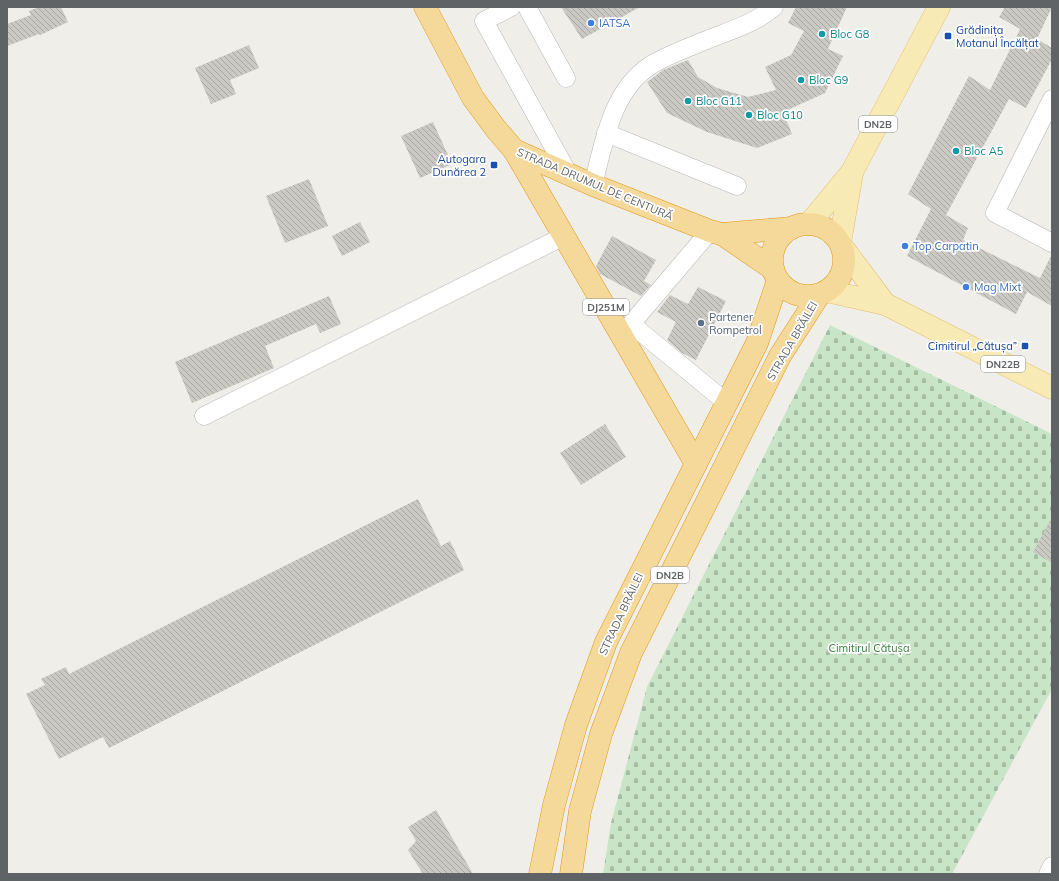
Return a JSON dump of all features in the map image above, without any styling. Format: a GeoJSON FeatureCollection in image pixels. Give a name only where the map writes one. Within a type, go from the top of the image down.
{"type":"FeatureCollection","features":[{"type":"Feature","properties":{"kind":"highway","name":"STRADA DRUMUL DE CENTURĂ"},"geometry":{"type":"LineString","coordinates":[[425,7],[473,98],[514,150],[593,185],[716,233],[775,275]]}},
{"type":"Feature","properties":{"kind":"highway","name":"DJ251M"},"geometry":{"type":"LineString","coordinates":[[514,150],[564,236],[624,325],[696,464]]}},
{"type":"Feature","properties":{"kind":"highway","name":"STRADA DRUMUL DE CENTURĂ"},"geometry":{"type":"LineString","coordinates":[[716,233],[800,226]]}},
{"type":"Feature","properties":{"kind":"highway"},"geometry":{"type":"LineString","coordinates":[[800,226],[822,226],[832,233],[842,245]]}},
{"type":"Feature","properties":{"kind":"highway","name":"STRADA BRĂILEI"},"geometry":{"type":"LineString","coordinates":[[540,874],[554,805],[576,725],[606,642],[757,343],[775,275],[773,253],[779,238],[800,226]]}},
{"type":"Feature","properties":{"kind":"highway","name":"STRADA BRĂILEI"},"geometry":{"type":"LineString","coordinates":[[571,874],[580,811],[601,734],[631,653],[780,356],[823,293],[836,283],[843,272],[845,260],[842,245]]}},
{"type":"Feature","properties":{"kind":"highway","name":"STRADA BRĂILEI"},"geometry":{"type":"LineString","coordinates":[[775,275],[786,288],[796,294],[807,296],[823,293]]}},
{"type":"Feature","properties":{"kind":"main road","name":"STRADA BRĂILEI"},"geometry":{"type":"LineString","coordinates":[[800,226],[852,172],[939,7]]}},
{"type":"Feature","properties":{"kind":"main road","name":"STRADA BRĂILEI"},"geometry":{"type":"LineString","coordinates":[[842,245],[852,172]]}},
{"type":"Feature","properties":{"kind":"main road","name":"DN22B"},"geometry":{"type":"LineString","coordinates":[[842,245],[885,304]]}},
{"type":"Feature","properties":{"kind":"main road","name":"DN22B"},"geometry":{"type":"LineString","coordinates":[[823,293],[885,304],[1052,388]]}},
{"type":"Feature","properties":{"kind":"street"},"geometry":{"type":"LineString","coordinates":[[511,7],[484,21],[569,175]]}},
{"type":"Feature","properties":{"kind":"street"},"geometry":{"type":"LineString","coordinates":[[527,7],[566,78]]}},
{"type":"Feature","properties":{"kind":"street"},"geometry":{"type":"LineString","coordinates":[[593,185],[606,133],[615,108],[630,86],[650,66],[667,56],[760,18],[774,7]]}},
{"type":"Feature","properties":{"kind":"street"},"geometry":{"type":"LineString","coordinates":[[1052,99],[994,213],[1052,243]]}},
{"type":"Feature","properties":{"kind":"street"},"geometry":{"type":"LineString","coordinates":[[606,133],[737,186]]}},
{"type":"Feature","properties":{"kind":"street"},"geometry":{"type":"LineString","coordinates":[[716,233],[624,325],[727,403]]}},
{"type":"Feature","properties":{"kind":"street"},"geometry":{"type":"LineString","coordinates":[[204,416],[564,236]]}},
{"type":"Feature","properties":{"kind":"street"},"geometry":{"type":"LineString","coordinates":[[1048,874],[1052,866]]}},
{"type":"Feature","properties":{"kind":"green space","name":"Cimitirul Cătușa"},"geometry":{"type":"Polygon","coordinates":[[[830,325],[1052,434],[1052,689],[952,874],[603,874],[611,823],[647,687],[830,325]]]}},
{"type":"Feature","properties":{"kind":"building"},"geometry":{"type":"Polygon","coordinates":[[[39,7],[61,7],[68,22],[40,35],[39,34],[7,46],[7,24],[31,15],[29,11],[39,7]]]}},
{"type":"Feature","properties":{"kind":"building","name":"IATSA"},"geometry":{"type":"Polygon","coordinates":[[[561,7],[640,7],[582,39],[561,7]]]}},
{"type":"Feature","properties":{"kind":"building"},"geometry":{"type":"Polygon","coordinates":[[[796,7],[847,7],[828,49],[843,56],[825,93],[783,112],[792,134],[757,148],[707,132],[667,113],[647,82],[663,70],[688,60],[698,77],[717,88],[748,97],[776,90],[765,67],[791,55],[804,31],[788,23],[796,7]]]}},
{"type":"Feature","properties":{"kind":"building","name":"Bloc A5"},"geometry":{"type":"Polygon","coordinates":[[[1005,7],[1052,7],[1037,39],[1052,48],[1052,59],[1026,108],[1009,99],[946,215],[968,228],[963,240],[1040,278],[1052,254],[1052,306],[1027,292],[1016,314],[907,256],[931,209],[908,194],[969,76],[990,90],[1020,29],[999,17],[1005,7]]]}},
{"type":"Feature","properties":{"kind":"building"},"geometry":{"type":"Polygon","coordinates":[[[249,45],[259,68],[230,80],[236,94],[211,104],[195,68],[249,45]]]}},
{"type":"Feature","properties":{"kind":"building"},"geometry":{"type":"Polygon","coordinates":[[[433,122],[452,164],[420,178],[401,136],[433,122]]]}},
{"type":"Feature","properties":{"kind":"building"},"geometry":{"type":"Polygon","coordinates":[[[309,179],[328,226],[285,243],[266,196],[309,179]]]}},
{"type":"Feature","properties":{"kind":"building"},"geometry":{"type":"Polygon","coordinates":[[[360,222],[370,242],[342,256],[332,236],[360,222]]]}},
{"type":"Feature","properties":{"kind":"building"},"geometry":{"type":"Polygon","coordinates":[[[612,236],[656,260],[644,281],[651,285],[641,296],[600,274],[596,266],[612,236]]]}},
{"type":"Feature","properties":{"kind":"building"},"geometry":{"type":"Polygon","coordinates":[[[698,287],[726,301],[696,360],[682,353],[667,340],[676,322],[657,312],[670,295],[688,304],[698,287]]]}},
{"type":"Feature","properties":{"kind":"building"},"geometry":{"type":"Polygon","coordinates":[[[329,296],[341,324],[320,333],[316,324],[265,346],[274,368],[192,403],[175,362],[329,296]]]}},
{"type":"Feature","properties":{"kind":"building"},"geometry":{"type":"Polygon","coordinates":[[[605,424],[626,457],[581,485],[560,453],[605,424]]]}},
{"type":"Feature","properties":{"kind":"building"},"geometry":{"type":"Polygon","coordinates":[[[418,499],[441,546],[450,541],[464,570],[109,748],[103,737],[59,759],[26,694],[45,685],[41,679],[66,667],[69,674],[418,499]]]}},
{"type":"Feature","properties":{"kind":"building"},"geometry":{"type":"Polygon","coordinates":[[[1052,517],[1052,563],[1033,552],[1052,517]]]}},
{"type":"Feature","properties":{"kind":"building"},"geometry":{"type":"Polygon","coordinates":[[[436,810],[473,874],[423,874],[408,850],[416,841],[408,827],[436,810]]]}},
{"type":"Feature","properties":{"kind":"place","name":"IATSA"},"geometry":{"type":"Point","coordinates":[591,23]}},
{"type":"Feature","properties":{"kind":"place","name":"Bloc G8"},"geometry":{"type":"Point","coordinates":[822,34]}},
{"type":"Feature","properties":{"kind":"place","name":"Grădinița Motanul Încălțat"},"geometry":{"type":"Point","coordinates":[948,36]}},
{"type":"Feature","properties":{"kind":"place","name":"Bloc G9"},"geometry":{"type":"Point","coordinates":[801,80]}},
{"type":"Feature","properties":{"kind":"place","name":"Bloc G11"},"geometry":{"type":"Point","coordinates":[688,101]}},
{"type":"Feature","properties":{"kind":"place","name":"Bloc G10"},"geometry":{"type":"Point","coordinates":[749,115]}},
{"type":"Feature","properties":{"kind":"place","name":"Bloc A5"},"geometry":{"type":"Point","coordinates":[956,151]}},
{"type":"Feature","properties":{"kind":"place","name":"Autogara Dunărea 2"},"geometry":{"type":"Point","coordinates":[494,165]}},
{"type":"Feature","properties":{"kind":"place","name":"Top Carpatin"},"geometry":{"type":"Point","coordinates":[905,246]}},
{"type":"Feature","properties":{"kind":"place","name":"Mag Mixt"},"geometry":{"type":"Point","coordinates":[966,287]}},
{"type":"Feature","properties":{"kind":"place","name":"Partener Rompetrol"},"geometry":{"type":"Point","coordinates":[701,323]}},
{"type":"Feature","properties":{"kind":"place","name":"Cimitirul „Cătușa”"},"geometry":{"type":"Point","coordinates":[1025,346]}}]}
